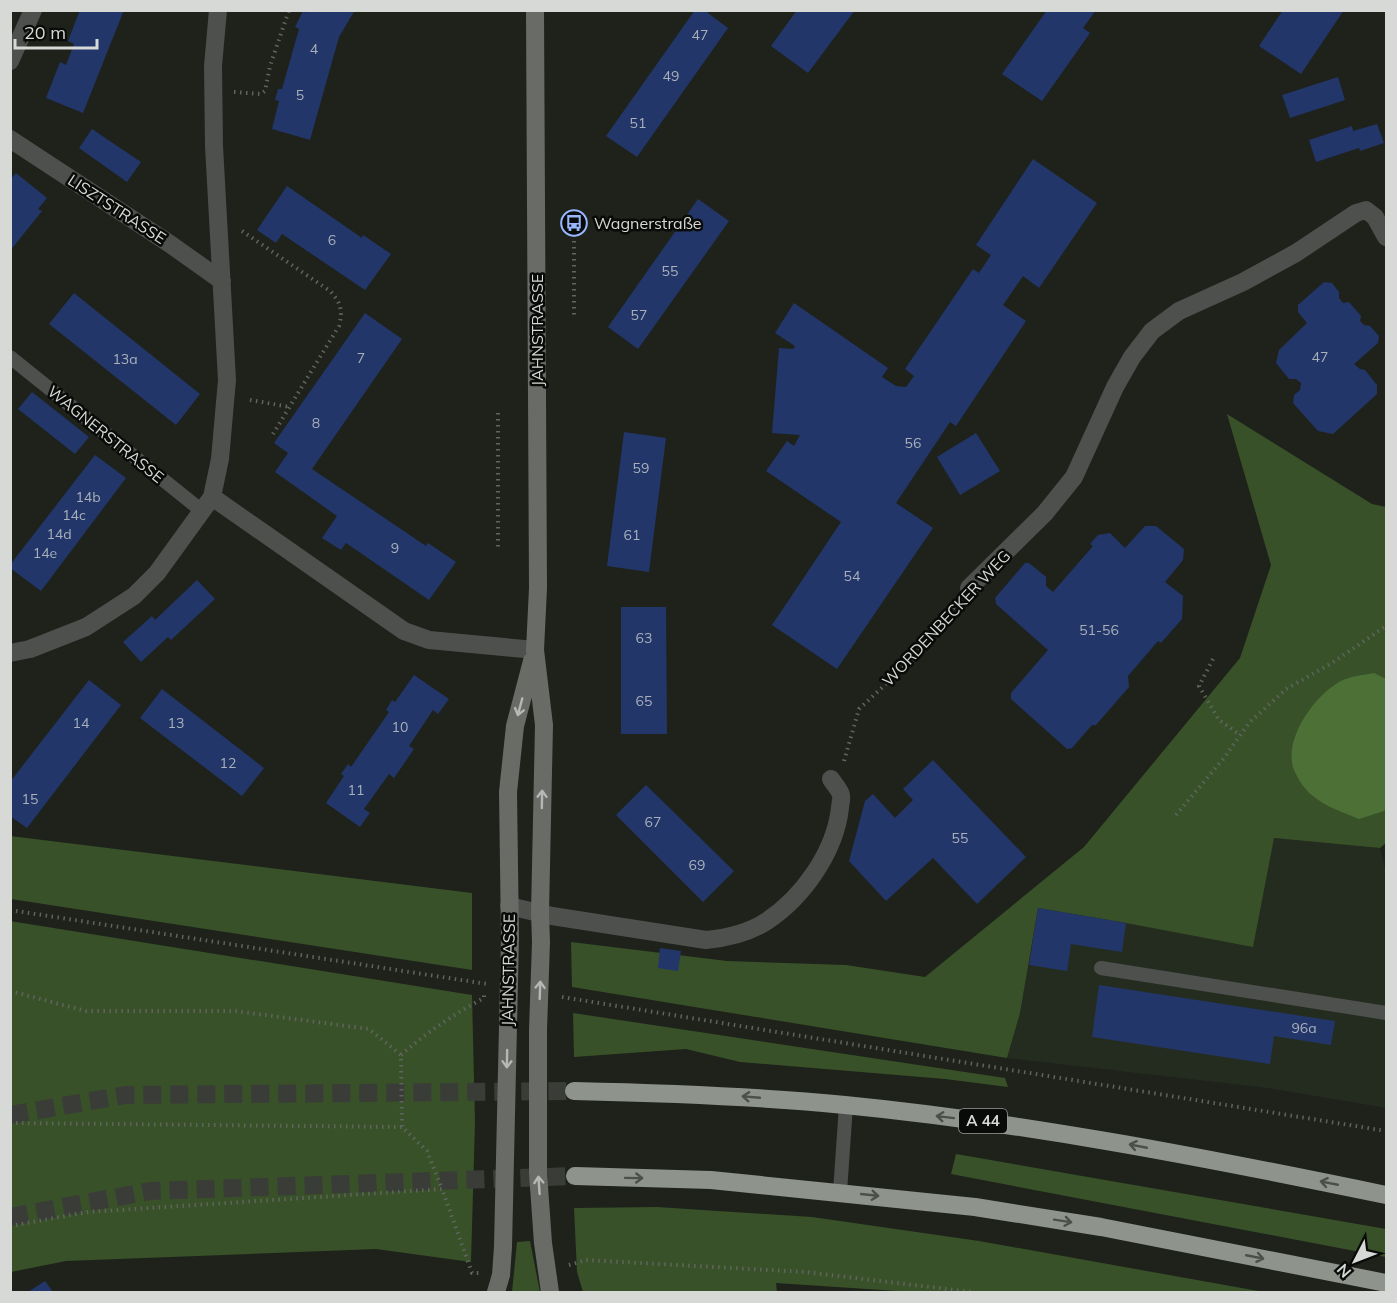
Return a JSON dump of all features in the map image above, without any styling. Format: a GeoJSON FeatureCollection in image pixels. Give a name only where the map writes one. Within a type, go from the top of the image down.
{"type":"FeatureCollection","features":[{"type":"Feature","properties":{"kind":"highway","name":"A 44"},"geometry":{"type":"LineString","coordinates":[[574,1091],[721,1095],[846,1105],[985,1122],[1117,1142],[1386,1195]]}},
{"type":"Feature","properties":{"kind":"highway"},"geometry":{"type":"LineString","coordinates":[[575,1176],[711,1180],[975,1207],[1090,1225],[1386,1283]]}},
{"type":"Feature","properties":{"kind":"street"},"geometry":{"type":"LineString","coordinates":[[10,61],[33,10]]}},
{"type":"Feature","properties":{"kind":"street"},"geometry":{"type":"LineString","coordinates":[[10,653],[30,649],[86,627],[134,596],[157,573],[207,504],[220,459],[227,380],[217,225],[213,75],[218,10]]}},
{"type":"Feature","properties":{"kind":"street","name":"JAHNSTRASSE"},"geometry":{"type":"LineString","coordinates":[[535,10],[538,588],[535,650],[544,725],[538,1030],[538,1173],[543,1243],[550,1293]]}},
{"type":"Feature","properties":{"kind":"street","name":"LISZTSTRASSE"},"geometry":{"type":"LineString","coordinates":[[10,139],[170,244],[222,282]]}},
{"type":"Feature","properties":{"kind":"street","name":"WORDENBECKER WEG"},"geometry":{"type":"LineString","coordinates":[[969,588],[1046,513],[1074,477],[1115,387],[1132,357],[1152,331],[1179,311],[1243,282],[1296,253],[1356,213],[1366,210],[1375,217],[1386,237]]}},
{"type":"Feature","properties":{"kind":"street","name":"WAGNERSTRASSE"},"geometry":{"type":"LineString","coordinates":[[207,504],[404,631],[429,640],[535,650]]}},
{"type":"Feature","properties":{"kind":"street","name":"JAHNSTRASSE"},"geometry":{"type":"LineString","coordinates":[[496,1293],[501,1275],[503,1247],[510,937],[509,781],[515,726],[535,650]]}},
{"type":"Feature","properties":{"kind":"street"},"geometry":{"type":"LineString","coordinates":[[509,906],[706,940],[728,938],[747,931],[766,922],[798,896],[821,860],[838,819],[841,795],[831,779]]}},
{"type":"Feature","properties":{"kind":"lane","name":"WAGNERSTRASSE"},"geometry":{"type":"LineString","coordinates":[[10,357],[207,504]]}},
{"type":"Feature","properties":{"kind":"lane"},"geometry":{"type":"LineString","coordinates":[[1101,968],[1386,1013]]}},
{"type":"Feature","properties":{"kind":"lane"},"geometry":{"type":"LineString","coordinates":[[840,1192],[846,1105]]}},
{"type":"Feature","properties":{"kind":"path"},"geometry":{"type":"LineString","coordinates":[[232,92],[261,94],[265,91],[270,66],[289,10]]}},
{"type":"Feature","properties":{"kind":"path"},"geometry":{"type":"LineString","coordinates":[[574,223],[574,319]]}},
{"type":"Feature","properties":{"kind":"path"},"geometry":{"type":"LineString","coordinates":[[239,229],[330,291],[340,302],[342,313],[339,326],[273,434]]}},
{"type":"Feature","properties":{"kind":"path"},"geometry":{"type":"LineString","coordinates":[[250,400],[290,407]]}},
{"type":"Feature","properties":{"kind":"path"},"geometry":{"type":"LineString","coordinates":[[498,413],[498,547]]}},
{"type":"Feature","properties":{"kind":"path","name":"WORDENBECKER WEG"},"geometry":{"type":"LineString","coordinates":[[831,779],[844,762],[859,709],[912,660],[969,588]]}},
{"type":"Feature","properties":{"kind":"path"},"geometry":{"type":"LineString","coordinates":[[1176,815],[1224,758],[1249,723],[1287,689],[1332,663],[1385,627]]}},
{"type":"Feature","properties":{"kind":"path"},"geometry":{"type":"LineString","coordinates":[[1213,659],[1199,686],[1219,720],[1240,735]]}},
{"type":"Feature","properties":{"kind":"path"},"geometry":{"type":"LineString","coordinates":[[402,1127],[401,1055],[450,1016],[483,998],[485,984]]}},
{"type":"Feature","properties":{"kind":"path"},"geometry":{"type":"LineString","coordinates":[[10,991],[86,1011],[235,1011],[369,1029],[401,1055]]}},
{"type":"Feature","properties":{"kind":"path"},"geometry":{"type":"LineString","coordinates":[[991,1068],[1386,1131]]}},
{"type":"Feature","properties":{"kind":"path"},"geometry":{"type":"LineString","coordinates":[[10,1123],[402,1127],[428,1151],[472,1273],[480,1273]]}},
{"type":"Feature","properties":{"kind":"path"},"geometry":{"type":"LineString","coordinates":[[10,1226],[88,1212],[442,1189]]}},
{"type":"Feature","properties":{"kind":"path"},"geometry":{"type":"LineString","coordinates":[[568,1265],[586,1260],[805,1272],[972,1293]]}},
{"type":"Feature","properties":{"kind":"shaded area"},"geometry":{"type":"Polygon","coordinates":[[[1227,414],[1372,504],[1386,507],[1386,843],[1380,848],[1274,838],[1253,947],[1038,908],[1020,1013],[1007,1058],[572,987],[571,942],[727,961],[846,965],[925,977],[1084,847],[1240,658],[1271,565],[1227,414]]]}},
{"type":"Feature","properties":{"kind":"shaded area"},"geometry":{"type":"Polygon","coordinates":[[[1374,673],[1386,679],[1386,808],[1384,811],[1359,819],[1329,806],[1309,793],[1295,772],[1291,755],[1298,729],[1323,694],[1343,680],[1374,673]]]}},
{"type":"Feature","properties":{"kind":"shaded area"},"geometry":{"type":"Polygon","coordinates":[[[10,836],[472,893],[472,970],[11,899],[10,836]]]}},
{"type":"Feature","properties":{"kind":"shaded area"},"geometry":{"type":"Polygon","coordinates":[[[1274,838],[1380,848],[1386,872],[1386,1108],[1268,1088],[1007,1058],[1020,1012],[1038,908],[1126,923],[1274,838]]]}},
{"type":"Feature","properties":{"kind":"shaded area"},"geometry":{"type":"Polygon","coordinates":[[[10,921],[472,995],[475,1122],[471,1262],[376,1249],[66,1261],[11,1272],[10,921]]]}},
{"type":"Feature","properties":{"kind":"shaded area"},"geometry":{"type":"Polygon","coordinates":[[[573,1013],[1005,1078],[1008,1087],[945,1079],[740,1062],[686,1049],[574,1057],[573,1013]]]}},
{"type":"Feature","properties":{"kind":"shaded area"},"geometry":{"type":"Polygon","coordinates":[[[956,1154],[1386,1229],[1386,1257],[951,1174],[956,1154]]]}},
{"type":"Feature","properties":{"kind":"shaded area"},"geometry":{"type":"Polygon","coordinates":[[[657,1207],[812,1217],[979,1241],[1264,1292],[912,1292],[776,1283],[777,1292],[583,1292],[577,1272],[574,1208],[657,1207]]]}},
{"type":"Feature","properties":{"kind":"shaded area"},"geometry":{"type":"Polygon","coordinates":[[[530,1241],[540,1292],[512,1292],[517,1242],[530,1241]]]}},
{"type":"Feature","properties":{"kind":"building"},"geometry":{"type":"Polygon","coordinates":[[[80,10],[124,10],[83,113],[46,98],[60,62],[66,65],[74,44],[68,41],[80,10]]]}},
{"type":"Feature","properties":{"kind":"building"},"geometry":{"type":"Polygon","coordinates":[[[308,10],[355,10],[339,37],[310,140],[272,129],[279,101],[275,100],[278,89],[282,89],[299,29],[295,27],[303,11],[306,13],[308,10]]]}},
{"type":"Feature","properties":{"kind":"building"},"geometry":{"type":"Polygon","coordinates":[[[695,10],[704,10],[728,28],[637,157],[606,136],[695,10]]]}},
{"type":"Feature","properties":{"kind":"building"},"geometry":{"type":"Polygon","coordinates":[[[797,10],[855,10],[808,73],[771,46],[797,10]]]}},
{"type":"Feature","properties":{"kind":"building"},"geometry":{"type":"Polygon","coordinates":[[[1047,10],[1096,10],[1083,28],[1090,33],[1042,101],[1002,74],[1047,10]]]}},
{"type":"Feature","properties":{"kind":"building"},"geometry":{"type":"Polygon","coordinates":[[[1283,10],[1344,10],[1301,74],[1259,46],[1283,10]]]}},
{"type":"Feature","properties":{"kind":"building"},"geometry":{"type":"Polygon","coordinates":[[[1338,77],[1345,100],[1290,118],[1282,95],[1338,77]]]}},
{"type":"Feature","properties":{"kind":"building"},"geometry":{"type":"Polygon","coordinates":[[[1377,124],[1384,143],[1360,151],[1359,148],[1316,162],[1309,140],[1352,126],[1353,131],[1377,124]]]}},
{"type":"Feature","properties":{"kind":"building"},"geometry":{"type":"Polygon","coordinates":[[[92,129],[141,162],[127,182],[79,148],[92,129]]]}},
{"type":"Feature","properties":{"kind":"building"},"geometry":{"type":"Polygon","coordinates":[[[1033,159],[1097,203],[1039,288],[1023,276],[1003,305],[1026,321],[956,426],[950,422],[896,503],[933,528],[837,669],[772,625],[841,522],[766,471],[787,441],[794,446],[800,435],[772,433],[779,348],[793,349],[795,346],[775,333],[794,303],[888,368],[882,377],[896,386],[906,387],[914,376],[905,369],[973,269],[979,273],[991,255],[976,245],[1033,159]]]}},
{"type":"Feature","properties":{"kind":"building"},"geometry":{"type":"Polygon","coordinates":[[[16,173],[47,198],[38,209],[42,211],[10,251],[10,180],[16,173]]]}},
{"type":"Feature","properties":{"kind":"building"},"geometry":{"type":"Polygon","coordinates":[[[287,186],[362,238],[363,235],[391,254],[365,290],[282,234],[276,243],[257,230],[287,186]]]}},
{"type":"Feature","properties":{"kind":"building"},"geometry":{"type":"Polygon","coordinates":[[[698,199],[729,221],[638,349],[608,327],[698,199]]]}},
{"type":"Feature","properties":{"kind":"building"},"geometry":{"type":"Polygon","coordinates":[[[1324,282],[1332,283],[1343,303],[1349,302],[1361,316],[1360,321],[1370,326],[1379,336],[1378,343],[1354,364],[1365,370],[1377,385],[1377,394],[1333,434],[1318,431],[1293,403],[1294,395],[1300,390],[1301,383],[1296,379],[1289,379],[1276,363],[1279,350],[1307,323],[1298,312],[1298,305],[1324,282]]]}},
{"type":"Feature","properties":{"kind":"building"},"geometry":{"type":"Polygon","coordinates":[[[74,293],[200,394],[176,425],[49,324],[74,293]]]}},
{"type":"Feature","properties":{"kind":"building"},"geometry":{"type":"Polygon","coordinates":[[[365,313],[402,339],[312,469],[426,546],[428,543],[456,562],[429,600],[346,543],[341,550],[322,538],[337,516],[275,472],[288,453],[274,443],[365,313]]]}},
{"type":"Feature","properties":{"kind":"building"},"geometry":{"type":"Polygon","coordinates":[[[32,392],[89,437],[75,454],[18,409],[32,392]]]}},
{"type":"Feature","properties":{"kind":"building"},"geometry":{"type":"Polygon","coordinates":[[[624,432],[666,438],[649,572],[607,566],[624,432]]]}},
{"type":"Feature","properties":{"kind":"building"},"geometry":{"type":"Polygon","coordinates":[[[976,433],[1000,471],[960,495],[937,457],[976,433]]]}},
{"type":"Feature","properties":{"kind":"building"},"geometry":{"type":"Polygon","coordinates":[[[95,455],[126,478],[41,591],[10,568],[10,565],[95,455]]]}},
{"type":"Feature","properties":{"kind":"building"},"geometry":{"type":"Polygon","coordinates":[[[1145,526],[1156,526],[1184,549],[1183,560],[1165,582],[1183,596],[1182,619],[1161,643],[1158,641],[1128,676],[1129,687],[1096,725],[1092,725],[1072,748],[1067,749],[1011,699],[1011,693],[1048,650],[996,604],[995,598],[1025,563],[1029,563],[1046,577],[1046,586],[1053,592],[1093,546],[1090,544],[1098,535],[1110,533],[1125,548],[1145,526]]]}},
{"type":"Feature","properties":{"kind":"building"},"geometry":{"type":"Polygon","coordinates":[[[197,580],[215,599],[171,640],[168,637],[141,662],[123,642],[152,616],[155,620],[197,580]]]}},
{"type":"Feature","properties":{"kind":"building"},"geometry":{"type":"Polygon","coordinates":[[[621,607],[666,607],[667,734],[621,734],[621,607]]]}},
{"type":"Feature","properties":{"kind":"building"},"geometry":{"type":"Polygon","coordinates":[[[414,675],[449,699],[438,714],[433,710],[409,746],[414,749],[394,778],[389,774],[364,809],[370,813],[360,827],[326,803],[344,776],[341,774],[348,764],[351,767],[389,712],[386,710],[392,700],[395,702],[414,675]]]}},
{"type":"Feature","properties":{"kind":"building"},"geometry":{"type":"Polygon","coordinates":[[[89,680],[121,705],[27,828],[10,816],[10,782],[89,680]]]}},
{"type":"Feature","properties":{"kind":"building"},"geometry":{"type":"Polygon","coordinates":[[[162,689],[264,768],[242,796],[140,718],[162,689]]]}},
{"type":"Feature","properties":{"kind":"building"},"geometry":{"type":"Polygon","coordinates":[[[933,760],[1026,857],[977,904],[933,858],[886,901],[849,861],[865,801],[873,794],[895,818],[913,800],[903,789],[933,760]]]}},
{"type":"Feature","properties":{"kind":"building"},"geometry":{"type":"Polygon","coordinates":[[[646,785],[734,871],[703,902],[616,815],[646,785]]]}},
{"type":"Feature","properties":{"kind":"building"},"geometry":{"type":"Polygon","coordinates":[[[1038,908],[1126,923],[1122,952],[1071,944],[1067,971],[1029,965],[1038,908]]]}},
{"type":"Feature","properties":{"kind":"building"},"geometry":{"type":"Polygon","coordinates":[[[660,948],[681,951],[678,971],[658,968],[660,948]]]}},
{"type":"Feature","properties":{"kind":"building"},"geometry":{"type":"Polygon","coordinates":[[[1099,985],[1335,1021],[1331,1045],[1274,1036],[1270,1064],[1092,1037],[1099,985]]]}},
{"type":"Feature","properties":{"kind":"building"},"geometry":{"type":"Polygon","coordinates":[[[45,1281],[53,1292],[28,1292],[45,1281]]]}},
{"type":"Feature","properties":{"kind":"tunnel"},"geometry":{"type":"LineString","coordinates":[[10,1115],[126,1095],[574,1091]]}},
{"type":"Feature","properties":{"kind":"tunnel"},"geometry":{"type":"LineString","coordinates":[[10,1217],[150,1191],[575,1176]]}},
{"type":"Feature","properties":{"kind":"place","name":"Wagnerstraße"},"geometry":{"type":"Point","coordinates":[574,223]}}]}
